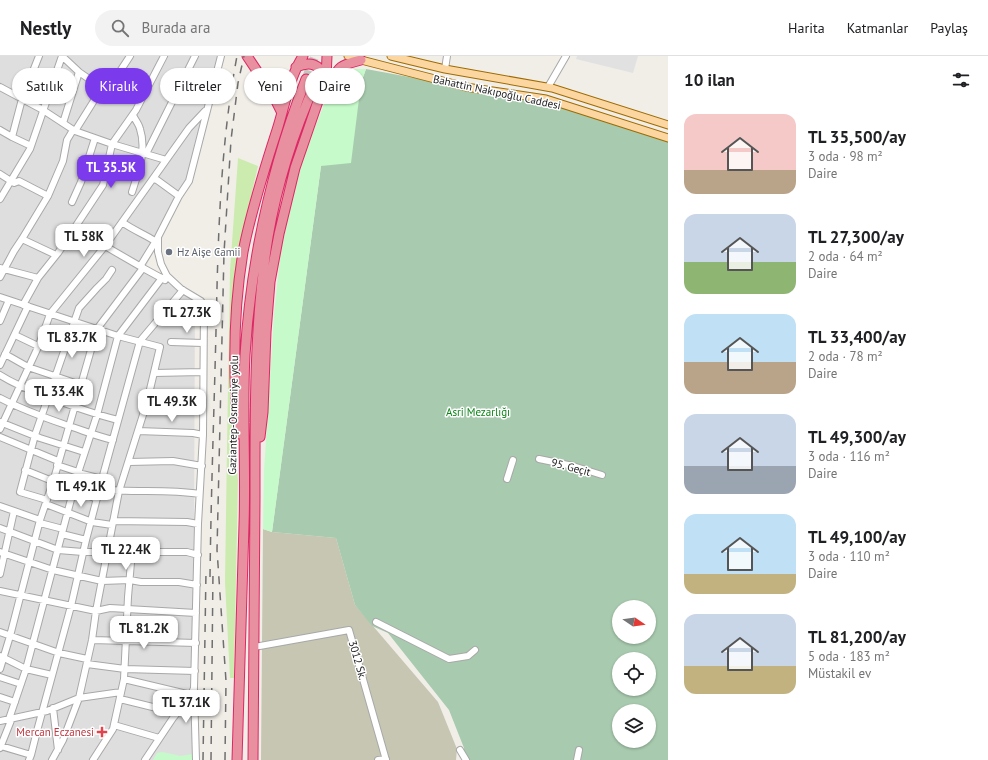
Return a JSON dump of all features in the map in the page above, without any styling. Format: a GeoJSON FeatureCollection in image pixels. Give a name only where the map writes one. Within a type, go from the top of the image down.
{"type":"FeatureCollection","features":[{"type":"Feature","properties":{"kind":"highway"},"geometry":{"type":"LineString","coordinates":[[244,523],[237,421],[235,355],[236,309],[243,253],[257,195],[291,79],[303,56]]}},
{"type":"Feature","properties":{"kind":"highway"},"geometry":{"type":"LineString","coordinates":[[326,68],[327,56]]}},
{"type":"Feature","properties":{"kind":"highway"},"geometry":{"type":"LineString","coordinates":[[248,58],[273,95],[282,113]]}},
{"type":"Feature","properties":{"kind":"highway"},"geometry":{"type":"LineString","coordinates":[[338,68],[348,63],[361,60]]}},
{"type":"Feature","properties":{"kind":"highway"},"geometry":{"type":"LineString","coordinates":[[296,67],[305,63],[315,65],[318,68]]}},
{"type":"Feature","properties":{"kind":"highway","name":"Gaziantep-Osmaniye yolu"},"geometry":{"type":"LineString","coordinates":[[237,760],[244,523],[243,438],[245,355],[252,285],[260,234],[274,174],[292,115],[305,82]]}},
{"type":"Feature","properties":{"kind":"highway","name":"Gaziantep-Osmaniye yolu"},"geometry":{"type":"LineString","coordinates":[[253,760],[256,353],[268,235],[282,174],[307,104]]}},
{"type":"Feature","properties":{"kind":"highway"},"geometry":{"type":"LineString","coordinates":[[255,484],[263,412],[266,332],[270,282],[279,234],[295,168],[318,104]]}},
{"type":"Feature","properties":{"kind":"main road","name":"Bahattin Nakıpoğlu Caddesi"},"geometry":{"type":"LineString","coordinates":[[348,56],[466,87],[546,99],[668,138]]}},
{"type":"Feature","properties":{"kind":"main road","name":"Bahattin Nakıpoğlu Caddesi"},"geometry":{"type":"LineString","coordinates":[[391,56],[445,69],[548,88],[668,125]]}},
{"type":"Feature","properties":{"kind":"street"},"geometry":{"type":"LineString","coordinates":[[34,68],[39,56]]}},
{"type":"Feature","properties":{"kind":"street"},"geometry":{"type":"LineString","coordinates":[[0,199],[31,146],[62,56],[85,76]]}},
{"type":"Feature","properties":{"kind":"street"},"geometry":{"type":"LineString","coordinates":[[122,68],[130,56]]}},
{"type":"Feature","properties":{"kind":"street"},"geometry":{"type":"LineString","coordinates":[[0,366],[15,335],[38,278],[56,255],[103,185],[112,144],[133,115],[164,56]]}},
{"type":"Feature","properties":{"kind":"street"},"geometry":{"type":"LineString","coordinates":[[132,192],[144,153],[195,56]]}},
{"type":"Feature","properties":{"kind":"street"},"geometry":{"type":"LineString","coordinates":[[144,268],[141,265],[179,196],[190,181],[206,110],[221,56]]}},
{"type":"Feature","properties":{"kind":"street"},"geometry":{"type":"LineString","coordinates":[[445,69],[447,56]]}},
{"type":"Feature","properties":{"kind":"street"},"geometry":{"type":"LineString","coordinates":[[548,88],[566,56]]}},
{"type":"Feature","properties":{"kind":"street"},"geometry":{"type":"LineString","coordinates":[[63,123],[79,72]]}},
{"type":"Feature","properties":{"kind":"street"},"geometry":{"type":"LineString","coordinates":[[0,87],[12,94]]}},
{"type":"Feature","properties":{"kind":"street"},"geometry":{"type":"LineString","coordinates":[[12,137],[21,104]]}},
{"type":"Feature","properties":{"kind":"street"},"geometry":{"type":"LineString","coordinates":[[32,104],[74,130],[112,144],[166,160]]}},
{"type":"Feature","properties":{"kind":"street"},"geometry":{"type":"LineString","coordinates":[[0,276],[2,269],[22,240],[48,196],[63,161],[67,140],[91,104]]}},
{"type":"Feature","properties":{"kind":"street"},"geometry":{"type":"LineString","coordinates":[[84,452],[1,425],[38,346],[50,314],[105,246],[166,160],[190,128],[206,110]]}},
{"type":"Feature","properties":{"kind":"street"},"geometry":{"type":"LineString","coordinates":[[133,115],[140,128],[144,153]]}},
{"type":"Feature","properties":{"kind":"street"},"geometry":{"type":"LineString","coordinates":[[0,130],[31,146]]}},
{"type":"Feature","properties":{"kind":"street"},"geometry":{"type":"LineString","coordinates":[[72,202],[81,182],[95,138]]}},
{"type":"Feature","properties":{"kind":"street"},"geometry":{"type":"LineString","coordinates":[[0,174],[14,183],[18,181],[48,196]]}},
{"type":"Feature","properties":{"kind":"street"},"geometry":{"type":"LineString","coordinates":[[153,179],[157,180],[179,196]]}},
{"type":"Feature","properties":{"kind":"street"},"geometry":{"type":"LineString","coordinates":[[122,222],[131,229],[156,239]]}},
{"type":"Feature","properties":{"kind":"street"},"geometry":{"type":"LineString","coordinates":[[156,239],[161,264],[166,276],[201,302],[204,307],[202,372],[203,435],[199,494],[194,688],[196,760]]}},
{"type":"Feature","properties":{"kind":"street"},"geometry":{"type":"LineString","coordinates":[[22,240],[56,255]]}},
{"type":"Feature","properties":{"kind":"street"},"geometry":{"type":"LineString","coordinates":[[105,246],[182,289]]}},
{"type":"Feature","properties":{"kind":"street"},"geometry":{"type":"LineString","coordinates":[[0,669],[1,657],[10,636],[40,522],[97,329],[144,268]]}},
{"type":"Feature","properties":{"kind":"street"},"geometry":{"type":"LineString","coordinates":[[2,269],[38,278]]}},
{"type":"Feature","properties":{"kind":"street"},"geometry":{"type":"LineString","coordinates":[[112,270],[106,280],[96,288],[80,308],[74,321],[35,436],[20,492],[92,522],[187,522],[198,524]]}},
{"type":"Feature","properties":{"kind":"street"},"geometry":{"type":"LineString","coordinates":[[162,278],[118,336],[97,415],[78,472],[26,669],[1,747],[30,758],[59,653],[102,479],[140,341],[182,289]]}},
{"type":"Feature","properties":{"kind":"street"},"geometry":{"type":"LineString","coordinates":[[0,298],[118,336],[160,347],[147,402],[119,491],[96,611],[92,640],[79,698],[54,760]]}},
{"type":"Feature","properties":{"kind":"street"},"geometry":{"type":"LineString","coordinates":[[0,321],[9,300]]}},
{"type":"Feature","properties":{"kind":"street"},"geometry":{"type":"LineString","coordinates":[[15,335],[38,346]]}},
{"type":"Feature","properties":{"kind":"street"},"geometry":{"type":"LineString","coordinates":[[171,342],[203,343]]}},
{"type":"Feature","properties":{"kind":"street"},"geometry":{"type":"LineString","coordinates":[[6,354],[28,367],[81,385]]}},
{"type":"Feature","properties":{"kind":"street"},"geometry":{"type":"LineString","coordinates":[[154,373],[202,372]]}},
{"type":"Feature","properties":{"kind":"street"},"geometry":{"type":"LineString","coordinates":[[0,375],[19,386],[97,415],[118,420]]}},
{"type":"Feature","properties":{"kind":"street"},"geometry":{"type":"LineString","coordinates":[[0,398],[11,404],[90,434],[113,440]]}},
{"type":"Feature","properties":{"kind":"street"},"geometry":{"type":"LineString","coordinates":[[147,402],[203,405]]}},
{"type":"Feature","properties":{"kind":"street"},"geometry":{"type":"LineString","coordinates":[[138,431],[193,433],[203,435]]}},
{"type":"Feature","properties":{"kind":"street"},"geometry":{"type":"LineString","coordinates":[[0,437],[31,449],[78,472],[102,479]]}},
{"type":"Feature","properties":{"kind":"street","name":"95. Geçit"},"geometry":{"type":"LineString","coordinates":[[539,459],[573,466],[602,475]]}},
{"type":"Feature","properties":{"kind":"street"},"geometry":{"type":"LineString","coordinates":[[507,479],[513,460]]}},
{"type":"Feature","properties":{"kind":"street"},"geometry":{"type":"LineString","coordinates":[[129,462],[173,462],[202,466]]}},
{"type":"Feature","properties":{"kind":"street"},"geometry":{"type":"LineString","coordinates":[[25,470],[97,499]]}},
{"type":"Feature","properties":{"kind":"street"},"geometry":{"type":"LineString","coordinates":[[100,489],[119,491],[178,491],[199,494]]}},
{"type":"Feature","properties":{"kind":"street"},"geometry":{"type":"LineString","coordinates":[[0,506],[86,540]]}},
{"type":"Feature","properties":{"kind":"street"},"geometry":{"type":"LineString","coordinates":[[0,574],[2,552],[14,511]]}},
{"type":"Feature","properties":{"kind":"street"},"geometry":{"type":"LineString","coordinates":[[0,528],[9,530],[58,550],[83,552],[187,552],[198,555]]}},
{"type":"Feature","properties":{"kind":"street"},"geometry":{"type":"LineString","coordinates":[[93,760],[113,730],[124,679],[132,551]]}},
{"type":"Feature","properties":{"kind":"street"},"geometry":{"type":"LineString","coordinates":[[2,552],[53,570],[102,581],[130,580],[179,582],[197,585]]}},
{"type":"Feature","properties":{"kind":"street"},"geometry":{"type":"LineString","coordinates":[[0,591],[96,611],[110,608],[196,613]]}},
{"type":"Feature","properties":{"kind":"street"},"geometry":{"type":"LineString","coordinates":[[376,622],[449,659],[468,656],[475,650]]}},
{"type":"Feature","properties":{"kind":"street","name":"3012 Sk."},"geometry":{"type":"LineString","coordinates":[[254,647],[349,630],[386,759]]}},
{"type":"Feature","properties":{"kind":"street"},"geometry":{"type":"LineString","coordinates":[[0,632],[87,662],[125,669],[195,670]]}},
{"type":"Feature","properties":{"kind":"street"},"geometry":{"type":"LineString","coordinates":[[92,640],[196,643]]}},
{"type":"Feature","properties":{"kind":"street"},"geometry":{"type":"LineString","coordinates":[[1,657],[26,669],[52,675]]}},
{"type":"Feature","properties":{"kind":"street"},"geometry":{"type":"LineString","coordinates":[[0,677],[21,684]]}},
{"type":"Feature","properties":{"kind":"street"},"geometry":{"type":"LineString","coordinates":[[124,679],[191,695]]}},
{"type":"Feature","properties":{"kind":"street"},"geometry":{"type":"LineString","coordinates":[[145,760],[159,738],[191,695],[194,688]]}},
{"type":"Feature","properties":{"kind":"street"},"geometry":{"type":"LineString","coordinates":[[0,721],[42,712],[79,698],[121,692]]}},
{"type":"Feature","properties":{"kind":"street"},"geometry":{"type":"LineString","coordinates":[[0,697],[15,702]]}},
{"type":"Feature","properties":{"kind":"street"},"geometry":{"type":"LineString","coordinates":[[120,699],[177,713]]}},
{"type":"Feature","properties":{"kind":"street"},"geometry":{"type":"LineString","coordinates":[[53,708],[58,750]]}},
{"type":"Feature","properties":{"kind":"street"},"geometry":{"type":"LineString","coordinates":[[114,725],[159,738]]}},
{"type":"Feature","properties":{"kind":"street"},"geometry":{"type":"LineString","coordinates":[[460,750],[466,760]]}},
{"type":"Feature","properties":{"kind":"street"},"geometry":{"type":"LineString","coordinates":[[576,760],[579,750]]}},
{"type":"Feature","properties":{"kind":"street"},"geometry":{"type":"LineString","coordinates":[[378,760],[386,759]]}},
{"type":"Feature","properties":{"kind":"shaded area"},"geometry":{"type":"Polygon","coordinates":[[[0,56],[221,56],[218,68],[160,68],[160,104],[210,104],[198,152],[176,209],[145,268],[195,301],[193,760],[0,760],[0,56]]]}},
{"type":"Feature","properties":{"kind":"shaded area"},"geometry":{"type":"Polygon","coordinates":[[[577,56],[638,56],[633,73],[576,59],[577,56]]]}},
{"type":"Feature","properties":{"kind":"shaded area"},"geometry":{"type":"Polygon","coordinates":[[[263,529],[272,532],[336,538],[355,605],[438,702],[457,749],[456,760],[261,760],[263,529]]]}},
{"type":"Feature","properties":{"kind":"green space","name":"Asri Mezarlığı"},"geometry":{"type":"Polygon","coordinates":[[[366,69],[549,103],[668,140],[668,760],[462,760],[464,748],[449,710],[388,633],[372,626],[355,605],[336,538],[272,532],[321,166],[351,104],[365,104],[366,69]]]}},
{"type":"Feature","properties":{"kind":"green space"},"geometry":{"type":"Polygon","coordinates":[[[324,104],[358,104],[351,163],[321,166],[272,532],[263,529],[264,471],[274,314],[280,256],[298,169],[324,104]]]}},
{"type":"Feature","properties":{"kind":"green space"},"geometry":{"type":"Polygon","coordinates":[[[238,158],[258,166],[246,219],[231,345],[231,404],[238,480],[234,678],[230,678],[225,582],[227,448],[230,271],[238,158]]]}},
{"type":"Feature","properties":{"kind":"green space"},"geometry":{"type":"Polygon","coordinates":[[[162,752],[181,756],[192,754],[192,760],[153,760],[157,753],[162,752]]]}},
{"type":"Feature","properties":{"kind":"tunnel"},"geometry":{"type":"LineString","coordinates":[[310,68],[315,56]]}},
{"type":"Feature","properties":{"kind":"railway"},"geometry":{"type":"LineString","coordinates":[[210,577],[219,227],[223,158],[231,90],[237,56]]}},
{"type":"Feature","properties":{"kind":"railway"},"geometry":{"type":"LineString","coordinates":[[225,760],[226,681],[217,550],[224,253],[231,140],[238,83],[244,56]]}},
{"type":"Feature","properties":{"kind":"railway"},"geometry":{"type":"LineString","coordinates":[[203,760],[206,571]]}},
{"type":"Feature","properties":{"kind":"railway"},"geometry":{"type":"LineString","coordinates":[[211,760],[213,571]]}},
{"type":"Feature","properties":{"kind":"place","name":"Hz Aişe Camii"},"geometry":{"type":"Point","coordinates":[169,252]}},
{"type":"Feature","properties":{"kind":"place","name":"Mercan Eczanesi"},"geometry":{"type":"Point","coordinates":[102,732]}}]}
